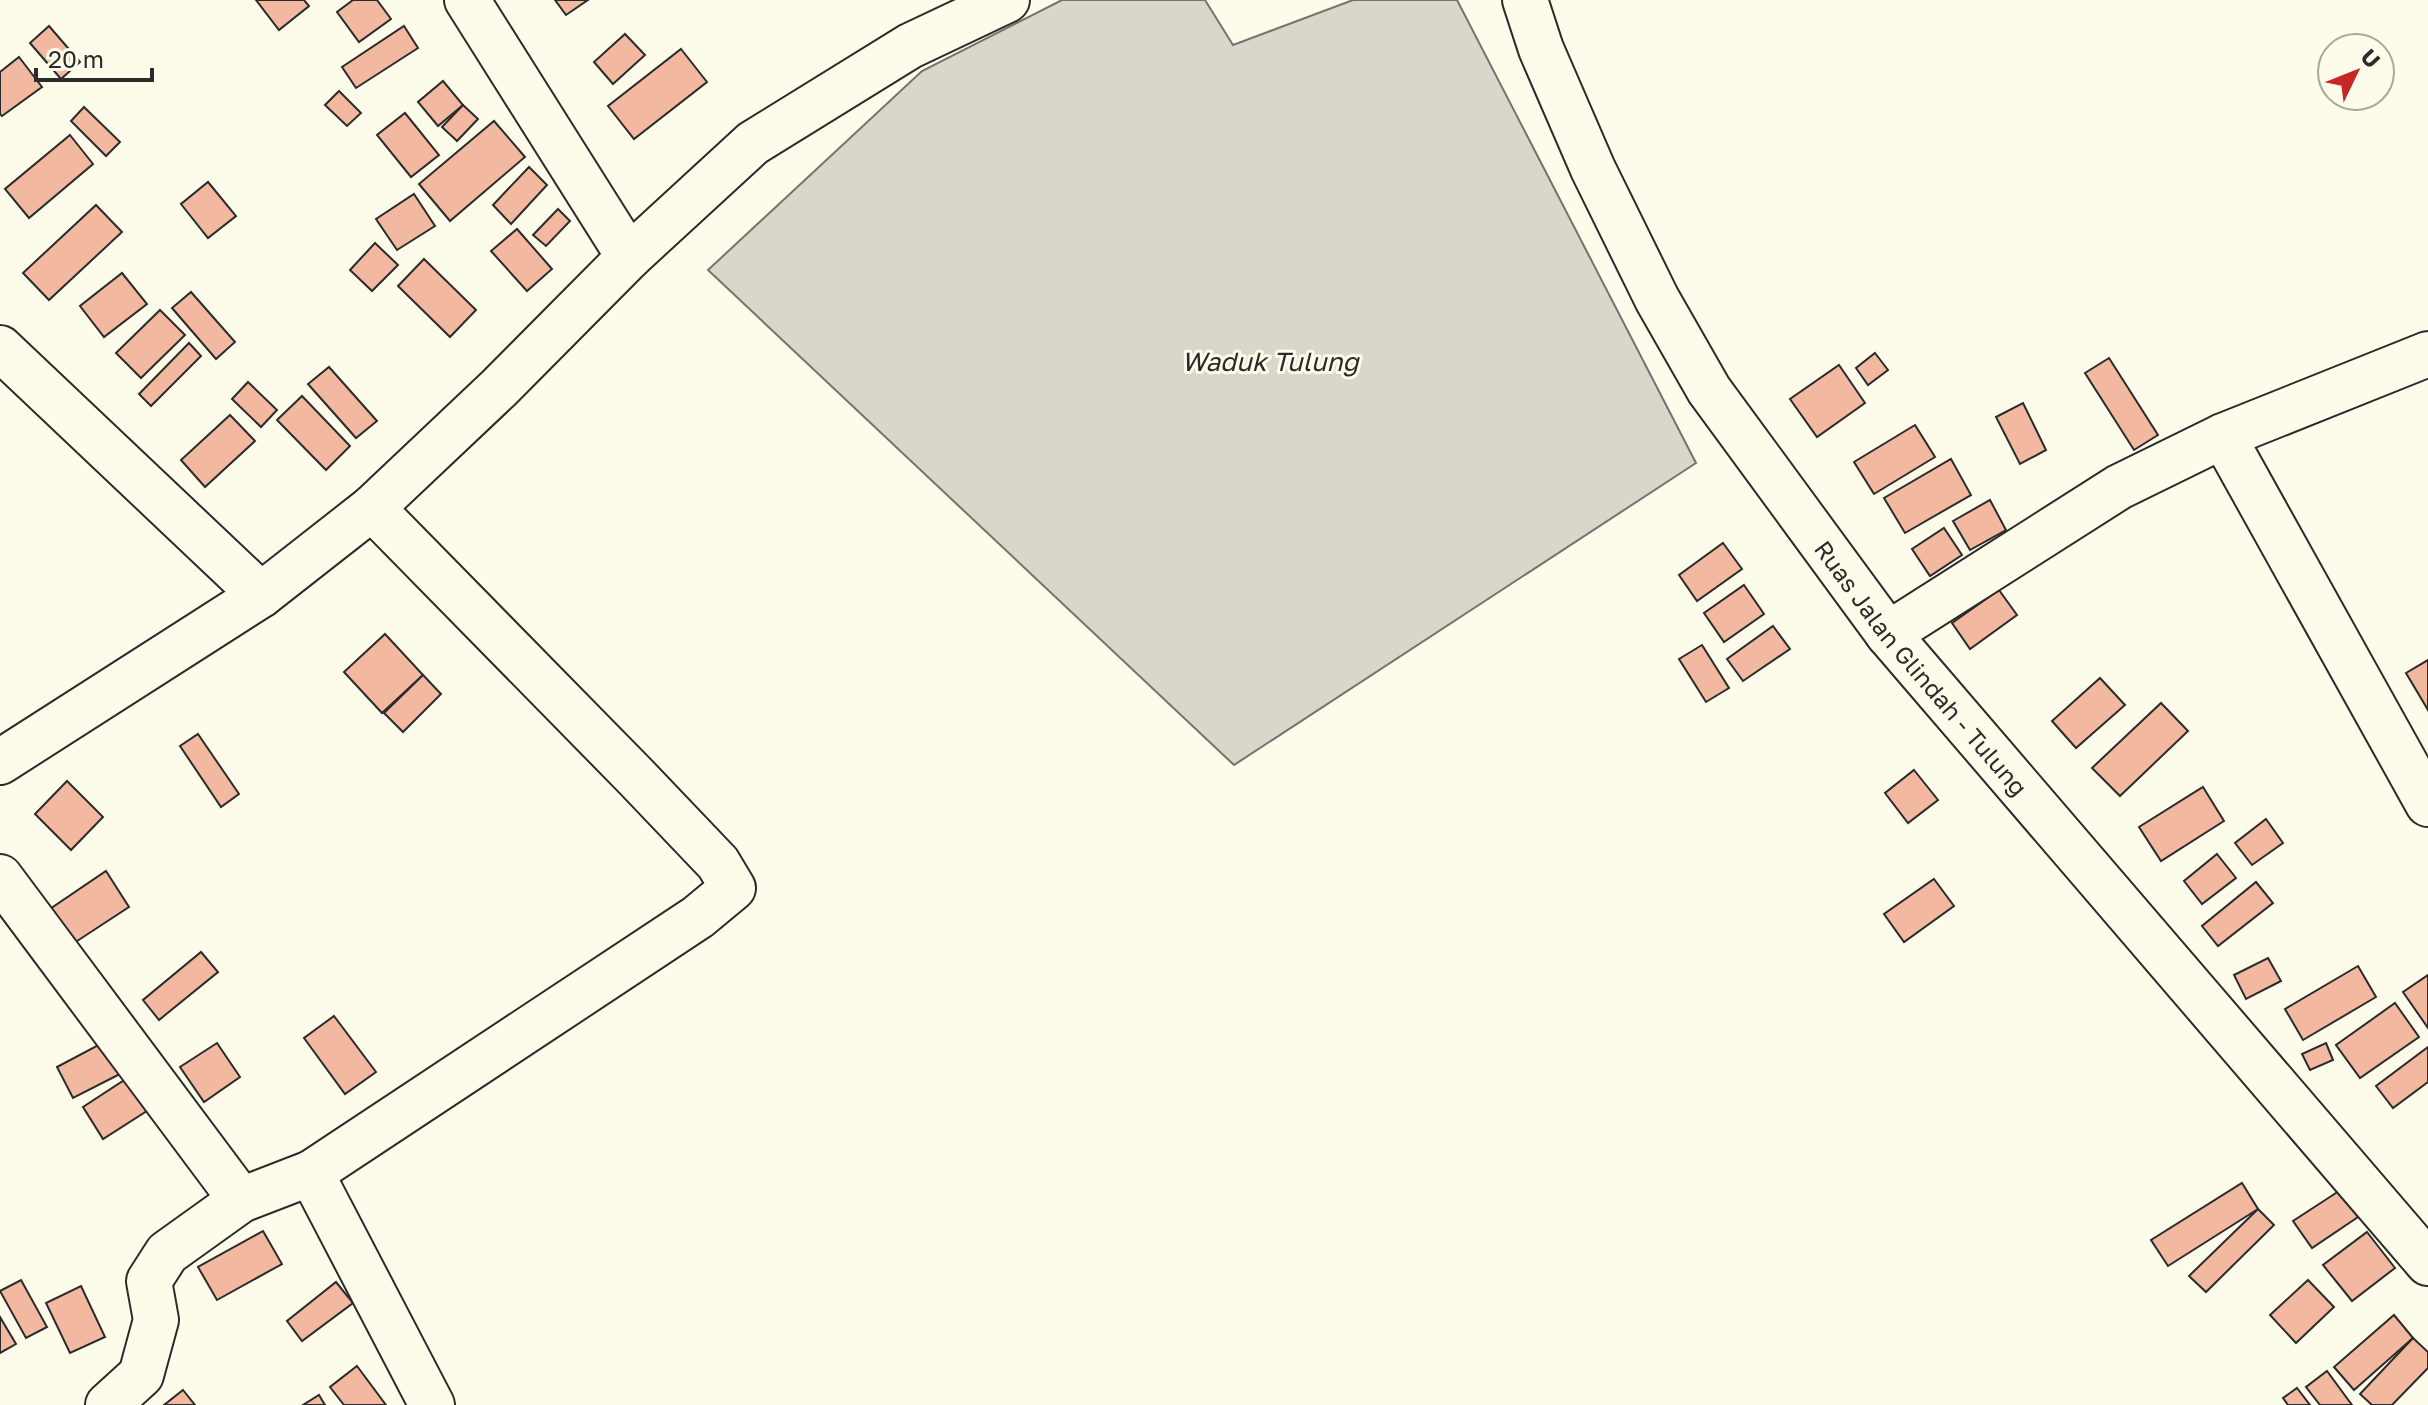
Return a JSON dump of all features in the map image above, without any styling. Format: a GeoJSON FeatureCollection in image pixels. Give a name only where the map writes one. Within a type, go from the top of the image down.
{"type":"FeatureCollection","features":[{"type":"Feature","properties":{"kind":"street"},"geometry":{"type":"LineString","coordinates":[[467,0],[629,257]]}},
{"type":"Feature","properties":{"kind":"street"},"geometry":{"type":"LineString","coordinates":[[0,762],[261,595],[372,508],[499,388],[629,257],[753,143],[910,46],[1007,0]]}},
{"type":"Feature","properties":{"kind":"street","name":"Ruas Jalan Glindah - Tulung"},"geometry":{"type":"LineString","coordinates":[[1525,0],[1541,49],[1593,169],[1657,299],[1709,390],[1888,634],[2421,1244]]}},
{"type":"Feature","properties":{"kind":"street"},"geometry":{"type":"LineString","coordinates":[[0,348],[261,595]]}},
{"type":"Feature","properties":{"kind":"street"},"geometry":{"type":"LineString","coordinates":[[1888,634],[2119,487],[2223,436],[2428,354]]}},
{"type":"Feature","properties":{"kind":"street"},"geometry":{"type":"LineString","coordinates":[[2223,436],[2428,804]]}},
{"type":"Feature","properties":{"kind":"street"},"geometry":{"type":"LineString","coordinates":[[108,1405],[141,1375],[156,1320],[149,1281],[167,1253],[241,1200],[311,1173],[698,917],[733,888],[718,863],[372,508]]}},
{"type":"Feature","properties":{"kind":"street"},"geometry":{"type":"LineString","coordinates":[[0,877],[241,1200]]}},
{"type":"Feature","properties":{"kind":"street"},"geometry":{"type":"LineString","coordinates":[[311,1173],[432,1405]]}},
{"type":"Feature","properties":{"kind":"water","name":"Waduk Tulung"},"geometry":{"type":"Polygon","coordinates":[[[1062,0],[1205,0],[1233,45],[1353,0],[1457,0],[1696,463],[1234,765],[708,270],[922,71],[1062,0]]]}},
{"type":"Feature","properties":{"kind":"building"},"geometry":{"type":"Polygon","coordinates":[[[256,0],[304,0],[309,6],[279,30],[256,0]]]}},
{"type":"Feature","properties":{"kind":"building"},"geometry":{"type":"Polygon","coordinates":[[[353,0],[377,0],[391,19],[359,42],[337,12],[353,0]]]}},
{"type":"Feature","properties":{"kind":"building"},"geometry":{"type":"Polygon","coordinates":[[[555,0],[588,0],[566,15],[555,0]]]}},
{"type":"Feature","properties":{"kind":"building"},"geometry":{"type":"Polygon","coordinates":[[[49,26],[80,62],[61,79],[30,43],[49,26]]]}},
{"type":"Feature","properties":{"kind":"building"},"geometry":{"type":"Polygon","coordinates":[[[404,26],[418,48],[356,88],[342,67],[404,26]]]}},
{"type":"Feature","properties":{"kind":"building"},"geometry":{"type":"Polygon","coordinates":[[[625,34],[645,55],[613,84],[594,62],[625,34]]]}},
{"type":"Feature","properties":{"kind":"building"},"geometry":{"type":"Polygon","coordinates":[[[681,49],[707,82],[634,139],[608,106],[681,49]]]}},
{"type":"Feature","properties":{"kind":"building"},"geometry":{"type":"Polygon","coordinates":[[[19,57],[42,87],[2,116],[0,72],[19,57]]]}},
{"type":"Feature","properties":{"kind":"building"},"geometry":{"type":"Polygon","coordinates":[[[443,81],[463,105],[438,126],[418,102],[443,81]]]}},
{"type":"Feature","properties":{"kind":"building"},"geometry":{"type":"Polygon","coordinates":[[[339,91],[361,113],[347,126],[325,105],[339,91]]]}},
{"type":"Feature","properties":{"kind":"building"},"geometry":{"type":"Polygon","coordinates":[[[463,105],[478,119],[457,141],[442,127],[463,105]]]}},
{"type":"Feature","properties":{"kind":"building"},"geometry":{"type":"Polygon","coordinates":[[[84,107],[120,142],[106,156],[71,121],[84,107]]]}},
{"type":"Feature","properties":{"kind":"building"},"geometry":{"type":"Polygon","coordinates":[[[405,113],[439,155],[411,177],[377,135],[405,113]]]}},
{"type":"Feature","properties":{"kind":"building"},"geometry":{"type":"Polygon","coordinates":[[[494,121],[525,157],[450,221],[419,184],[494,121]]]}},
{"type":"Feature","properties":{"kind":"building"},"geometry":{"type":"Polygon","coordinates":[[[70,135],[93,164],[29,218],[5,189],[70,135]]]}},
{"type":"Feature","properties":{"kind":"building"},"geometry":{"type":"Polygon","coordinates":[[[529,167],[547,185],[511,224],[493,205],[529,167]]]}},
{"type":"Feature","properties":{"kind":"building"},"geometry":{"type":"Polygon","coordinates":[[[208,182],[236,216],[208,238],[181,204],[208,182]]]}},
{"type":"Feature","properties":{"kind":"building"},"geometry":{"type":"Polygon","coordinates":[[[414,194],[435,226],[397,250],[376,219],[414,194]]]}},
{"type":"Feature","properties":{"kind":"building"},"geometry":{"type":"Polygon","coordinates":[[[96,205],[122,232],[49,300],[23,273],[96,205]]]}},
{"type":"Feature","properties":{"kind":"building"},"geometry":{"type":"Polygon","coordinates":[[[558,209],[570,221],[546,246],[533,235],[558,209]]]}},
{"type":"Feature","properties":{"kind":"building"},"geometry":{"type":"Polygon","coordinates":[[[517,229],[552,269],[527,291],[491,251],[517,229]]]}},
{"type":"Feature","properties":{"kind":"building"},"geometry":{"type":"Polygon","coordinates":[[[375,243],[398,265],[372,291],[350,270],[375,243]]]}},
{"type":"Feature","properties":{"kind":"building"},"geometry":{"type":"Polygon","coordinates":[[[424,259],[476,310],[450,337],[398,286],[424,259]]]}},
{"type":"Feature","properties":{"kind":"building"},"geometry":{"type":"Polygon","coordinates":[[[122,273],[147,304],[104,337],[80,306],[122,273]]]}},
{"type":"Feature","properties":{"kind":"building"},"geometry":{"type":"Polygon","coordinates":[[[191,292],[235,342],[216,359],[172,308],[191,292]]]}},
{"type":"Feature","properties":{"kind":"building"},"geometry":{"type":"Polygon","coordinates":[[[160,310],[185,335],[141,378],[116,353],[160,310]]]}},
{"type":"Feature","properties":{"kind":"building"},"geometry":{"type":"Polygon","coordinates":[[[189,343],[201,356],[151,406],[139,394],[189,343]]]}},
{"type":"Feature","properties":{"kind":"building"},"geometry":{"type":"Polygon","coordinates":[[[1875,353],[1888,370],[1868,385],[1856,368],[1875,353]]]}},
{"type":"Feature","properties":{"kind":"building"},"geometry":{"type":"Polygon","coordinates":[[[2109,358],[2158,435],[2134,450],[2085,373],[2109,358]]]}},
{"type":"Feature","properties":{"kind":"building"},"geometry":{"type":"Polygon","coordinates":[[[1839,365],[1865,403],[1817,437],[1790,399],[1839,365]]]}},
{"type":"Feature","properties":{"kind":"building"},"geometry":{"type":"Polygon","coordinates":[[[329,367],[377,421],[356,438],[308,384],[329,367]]]}},
{"type":"Feature","properties":{"kind":"building"},"geometry":{"type":"Polygon","coordinates":[[[248,382],[277,410],[261,427],[232,399],[248,382]]]}},
{"type":"Feature","properties":{"kind":"building"},"geometry":{"type":"Polygon","coordinates":[[[302,396],[350,446],[326,470],[277,420],[302,396]]]}},
{"type":"Feature","properties":{"kind":"building"},"geometry":{"type":"Polygon","coordinates":[[[2023,403],[2046,450],[2020,464],[1996,417],[2023,403]]]}},
{"type":"Feature","properties":{"kind":"building"},"geometry":{"type":"Polygon","coordinates":[[[230,415],[255,441],[205,487],[181,460],[230,415]]]}},
{"type":"Feature","properties":{"kind":"building"},"geometry":{"type":"Polygon","coordinates":[[[1915,425],[1935,457],[1874,494],[1854,462],[1915,425]]]}},
{"type":"Feature","properties":{"kind":"building"},"geometry":{"type":"Polygon","coordinates":[[[1951,459],[1971,495],[1905,533],[1884,498],[1951,459]]]}},
{"type":"Feature","properties":{"kind":"building"},"geometry":{"type":"Polygon","coordinates":[[[1990,500],[2006,530],[1970,550],[1953,521],[1990,500]]]}},
{"type":"Feature","properties":{"kind":"building"},"geometry":{"type":"Polygon","coordinates":[[[1944,528],[1962,555],[1930,576],[1912,549],[1944,528]]]}},
{"type":"Feature","properties":{"kind":"building"},"geometry":{"type":"Polygon","coordinates":[[[1723,543],[1742,569],[1697,601],[1679,575],[1723,543]]]}},
{"type":"Feature","properties":{"kind":"building"},"geometry":{"type":"Polygon","coordinates":[[[1744,585],[1764,614],[1724,642],[1704,613],[1744,585]]]}},
{"type":"Feature","properties":{"kind":"building"},"geometry":{"type":"Polygon","coordinates":[[[1999,590],[2017,615],[1970,649],[1952,623],[1999,590]]]}},
{"type":"Feature","properties":{"kind":"building"},"geometry":{"type":"Polygon","coordinates":[[[1773,626],[1790,649],[1743,681],[1727,659],[1773,626]]]}},
{"type":"Feature","properties":{"kind":"building"},"geometry":{"type":"Polygon","coordinates":[[[385,634],[423,675],[382,713],[344,672],[385,634]]]}},
{"type":"Feature","properties":{"kind":"building"},"geometry":{"type":"Polygon","coordinates":[[[1702,645],[1729,688],[1706,702],[1679,659],[1702,645]]]}},
{"type":"Feature","properties":{"kind":"building"},"geometry":{"type":"Polygon","coordinates":[[[2428,660],[2428,710],[2406,673],[2428,660]]]}},
{"type":"Feature","properties":{"kind":"building"},"geometry":{"type":"Polygon","coordinates":[[[423,675],[441,694],[403,732],[384,713],[423,675]]]}},
{"type":"Feature","properties":{"kind":"building"},"geometry":{"type":"Polygon","coordinates":[[[2100,678],[2125,705],[2076,748],[2052,721],[2100,678]]]}},
{"type":"Feature","properties":{"kind":"building"},"geometry":{"type":"Polygon","coordinates":[[[2161,703],[2188,731],[2120,796],[2092,768],[2161,703]]]}},
{"type":"Feature","properties":{"kind":"building"},"geometry":{"type":"Polygon","coordinates":[[[198,734],[239,794],[221,807],[180,746],[198,734]]]}},
{"type":"Feature","properties":{"kind":"building"},"geometry":{"type":"Polygon","coordinates":[[[1914,770],[1938,800],[1908,823],[1885,793],[1914,770]]]}},
{"type":"Feature","properties":{"kind":"building"},"geometry":{"type":"Polygon","coordinates":[[[67,781],[103,817],[71,850],[35,814],[67,781]]]}},
{"type":"Feature","properties":{"kind":"building"},"geometry":{"type":"Polygon","coordinates":[[[2203,787],[2224,821],[2161,861],[2139,827],[2203,787]]]}},
{"type":"Feature","properties":{"kind":"building"},"geometry":{"type":"Polygon","coordinates":[[[2266,819],[2283,843],[2252,865],[2235,843],[2266,819]]]}},
{"type":"Feature","properties":{"kind":"building"},"geometry":{"type":"Polygon","coordinates":[[[2217,854],[2236,878],[2202,904],[2184,881],[2217,854]]]}},
{"type":"Feature","properties":{"kind":"building"},"geometry":{"type":"Polygon","coordinates":[[[106,871],[129,907],[68,947],[44,913],[106,871]]]}},
{"type":"Feature","properties":{"kind":"building"},"geometry":{"type":"Polygon","coordinates":[[[1934,879],[1954,906],[1904,942],[1884,914],[1934,879]]]}},
{"type":"Feature","properties":{"kind":"building"},"geometry":{"type":"Polygon","coordinates":[[[2256,882],[2273,903],[2218,946],[2202,926],[2256,882]]]}},
{"type":"Feature","properties":{"kind":"building"},"geometry":{"type":"Polygon","coordinates":[[[201,952],[218,972],[159,1020],[143,1000],[201,952]]]}},
{"type":"Feature","properties":{"kind":"building"},"geometry":{"type":"Polygon","coordinates":[[[2268,958],[2281,981],[2246,999],[2234,975],[2268,958]]]}},
{"type":"Feature","properties":{"kind":"building"},"geometry":{"type":"Polygon","coordinates":[[[2358,966],[2376,997],[2303,1040],[2285,1009],[2358,966]]]}},
{"type":"Feature","properties":{"kind":"building"},"geometry":{"type":"Polygon","coordinates":[[[2428,975],[2428,1028],[2403,992],[2428,975]]]}},
{"type":"Feature","properties":{"kind":"building"},"geometry":{"type":"Polygon","coordinates":[[[2395,1003],[2419,1037],[2360,1078],[2336,1045],[2395,1003]]]}},
{"type":"Feature","properties":{"kind":"building"},"geometry":{"type":"Polygon","coordinates":[[[334,1016],[376,1072],[345,1094],[304,1038],[334,1016]]]}},
{"type":"Feature","properties":{"kind":"building"},"geometry":{"type":"Polygon","coordinates":[[[104,1042],[120,1074],[73,1098],[57,1067],[104,1042]]]}},
{"type":"Feature","properties":{"kind":"building"},"geometry":{"type":"Polygon","coordinates":[[[217,1043],[240,1077],[204,1102],[180,1067],[217,1043]]]}},
{"type":"Feature","properties":{"kind":"building"},"geometry":{"type":"Polygon","coordinates":[[[2326,1043],[2333,1060],[2310,1070],[2302,1054],[2326,1043]]]}},
{"type":"Feature","properties":{"kind":"building"},"geometry":{"type":"Polygon","coordinates":[[[2428,1047],[2428,1082],[2393,1108],[2376,1086],[2428,1047]]]}},
{"type":"Feature","properties":{"kind":"building"},"geometry":{"type":"Polygon","coordinates":[[[129,1077],[150,1109],[103,1139],[83,1107],[129,1077]]]}},
{"type":"Feature","properties":{"kind":"building"},"geometry":{"type":"Polygon","coordinates":[[[2242,1183],[2258,1209],[2168,1266],[2151,1240],[2242,1183]]]}},
{"type":"Feature","properties":{"kind":"building"},"geometry":{"type":"Polygon","coordinates":[[[2339,1191],[2358,1217],[2312,1248],[2293,1221],[2339,1191]]]}},
{"type":"Feature","properties":{"kind":"building"},"geometry":{"type":"Polygon","coordinates":[[[2258,1209],[2274,1225],[2206,1292],[2189,1276],[2258,1209]]]}},
{"type":"Feature","properties":{"kind":"building"},"geometry":{"type":"Polygon","coordinates":[[[263,1231],[282,1264],[217,1300],[198,1267],[263,1231]]]}},
{"type":"Feature","properties":{"kind":"building"},"geometry":{"type":"Polygon","coordinates":[[[2367,1232],[2395,1268],[2352,1301],[2323,1265],[2367,1232]]]}},
{"type":"Feature","properties":{"kind":"building"},"geometry":{"type":"Polygon","coordinates":[[[21,1280],[47,1327],[26,1338],[0,1291],[21,1280]]]}},
{"type":"Feature","properties":{"kind":"building"},"geometry":{"type":"Polygon","coordinates":[[[2308,1280],[2334,1307],[2296,1343],[2270,1315],[2308,1280]]]}},
{"type":"Feature","properties":{"kind":"building"},"geometry":{"type":"Polygon","coordinates":[[[336,1282],[353,1303],[302,1341],[287,1321],[336,1282]]]}},
{"type":"Feature","properties":{"kind":"building"},"geometry":{"type":"Polygon","coordinates":[[[81,1286],[105,1337],[70,1353],[46,1303],[81,1286]]]}},
{"type":"Feature","properties":{"kind":"building"},"geometry":{"type":"Polygon","coordinates":[[[2394,1315],[2413,1338],[2354,1390],[2334,1367],[2394,1315]]]}},
{"type":"Feature","properties":{"kind":"building"},"geometry":{"type":"Polygon","coordinates":[[[0,1317],[16,1344],[0,1353],[0,1317]]]}},
{"type":"Feature","properties":{"kind":"building"},"geometry":{"type":"Polygon","coordinates":[[[2413,1338],[2428,1352],[2428,1368],[2392,1405],[2372,1405],[2360,1394],[2413,1338]]]}},
{"type":"Feature","properties":{"kind":"building"},"geometry":{"type":"Polygon","coordinates":[[[357,1366],[386,1405],[344,1405],[330,1387],[357,1366]]]}},
{"type":"Feature","properties":{"kind":"building"},"geometry":{"type":"Polygon","coordinates":[[[2327,1371],[2352,1405],[2320,1405],[2306,1387],[2327,1371]]]}},
{"type":"Feature","properties":{"kind":"building"},"geometry":{"type":"Polygon","coordinates":[[[2297,1388],[2310,1405],[2288,1405],[2283,1398],[2297,1388]]]}},
{"type":"Feature","properties":{"kind":"building"},"geometry":{"type":"Polygon","coordinates":[[[183,1390],[195,1405],[164,1405],[183,1390]]]}},
{"type":"Feature","properties":{"kind":"building"},"geometry":{"type":"Polygon","coordinates":[[[319,1395],[325,1405],[303,1405],[319,1395]]]}}]}
